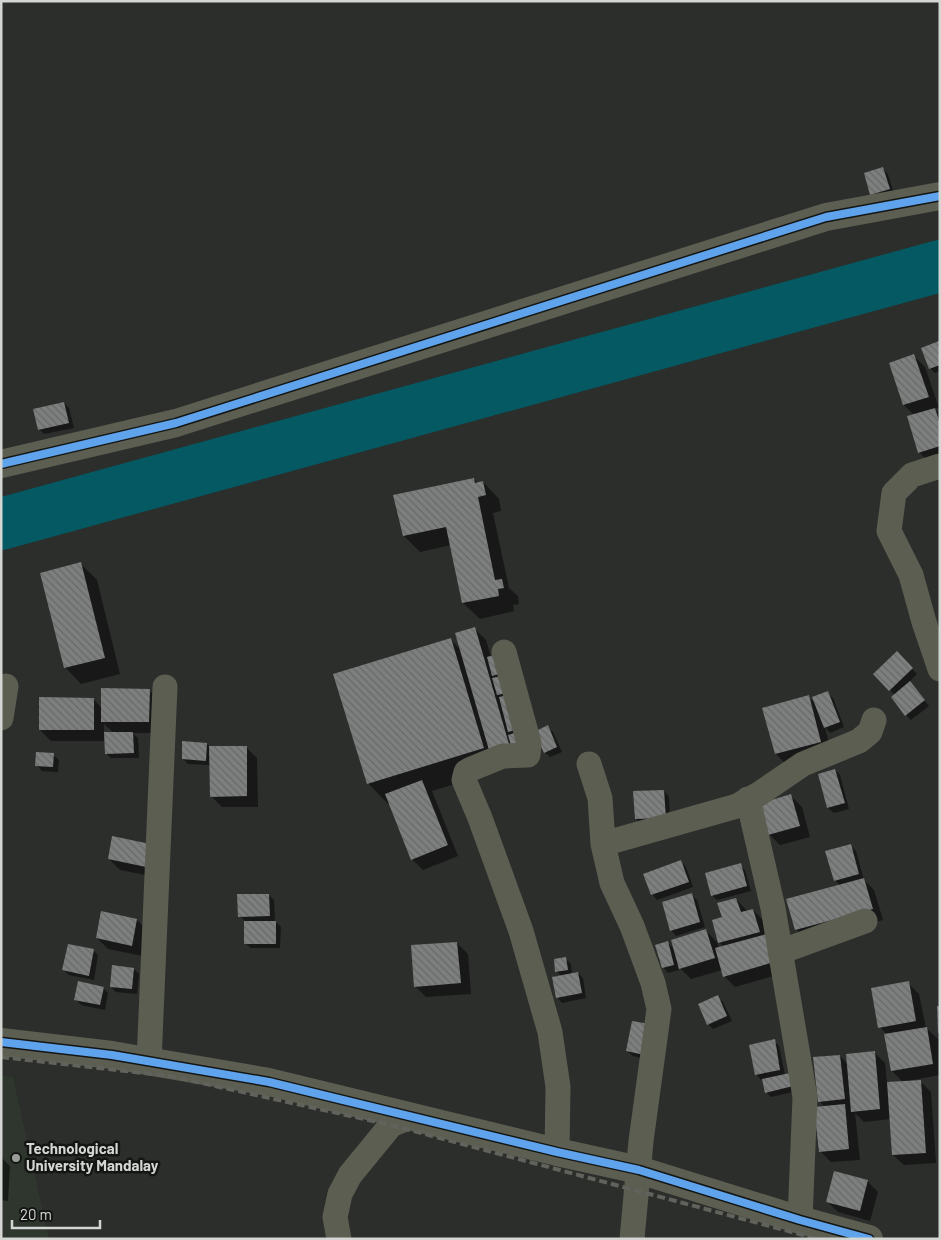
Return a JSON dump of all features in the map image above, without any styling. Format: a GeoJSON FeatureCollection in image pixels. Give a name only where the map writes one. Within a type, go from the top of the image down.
{"type":"FeatureCollection","features":[{"type":"Feature","properties":{"kind":"street"},"geometry":{"type":"LineString","coordinates":[[1,464],[176,423],[826,217],[940,196]]}},
{"type":"Feature","properties":{"kind":"street"},"geometry":{"type":"LineString","coordinates":[[940,466],[912,475],[894,493],[889,531],[911,575],[940,669]]}},
{"type":"Feature","properties":{"kind":"street"},"geometry":{"type":"LineString","coordinates":[[504,652],[529,743],[528,755],[503,756],[466,772],[464,780],[522,931],[550,1032],[558,1087],[557,1152]]}},
{"type":"Feature","properties":{"kind":"street"},"geometry":{"type":"LineString","coordinates":[[1,718],[6,686]]}},
{"type":"Feature","properties":{"kind":"street"},"geometry":{"type":"LineString","coordinates":[[148,1062],[165,687]]}},
{"type":"Feature","properties":{"kind":"street"},"geometry":{"type":"LineString","coordinates":[[602,844],[737,806],[759,794],[802,764],[859,741],[870,732],[874,720]]}},
{"type":"Feature","properties":{"kind":"street"},"geometry":{"type":"LineString","coordinates":[[589,764],[600,798],[602,844],[612,883],[632,926],[653,983],[659,1009],[635,1192],[632,1239]]}},
{"type":"Feature","properties":{"kind":"street"},"geometry":{"type":"LineString","coordinates":[[748,800],[773,908],[805,1097],[800,1220]]}},
{"type":"Feature","properties":{"kind":"street"},"geometry":{"type":"LineString","coordinates":[[780,952],[865,922]]}},
{"type":"Feature","properties":{"kind":"street"},"geometry":{"type":"LineString","coordinates":[[1,1042],[112,1055],[269,1082],[639,1170],[854,1237]]}},
{"type":"Feature","properties":{"kind":"street"},"geometry":{"type":"LineString","coordinates":[[339,1239],[335,1217],[340,1194],[350,1175],[391,1125],[411,1117]]}},
{"type":"Feature","properties":{"kind":"shaded area","name":"Technological University Mandalay"},"geometry":{"type":"Polygon","coordinates":[[[1,1076],[13,1077],[49,1239],[1,1239],[1,1076]]]}},
{"type":"Feature","properties":{"kind":"building"},"geometry":{"type":"Polygon","coordinates":[[[883,167],[890,189],[870,195],[864,173],[883,167]]]}},
{"type":"Feature","properties":{"kind":"building"},"geometry":{"type":"Polygon","coordinates":[[[939,341],[940,365],[929,369],[921,348],[939,341]]]}},
{"type":"Feature","properties":{"kind":"building"},"geometry":{"type":"Polygon","coordinates":[[[914,354],[929,397],[903,405],[889,363],[914,354]]]}},
{"type":"Feature","properties":{"kind":"building"},"geometry":{"type":"Polygon","coordinates":[[[64,402],[69,423],[38,430],[33,409],[64,402]]]}},
{"type":"Feature","properties":{"kind":"building"},"geometry":{"type":"Polygon","coordinates":[[[935,408],[940,424],[940,446],[918,453],[907,416],[935,408]]]}},
{"type":"Feature","properties":{"kind":"building"},"geometry":{"type":"Polygon","coordinates":[[[474,478],[475,483],[483,481],[486,495],[478,497],[495,580],[502,579],[504,588],[498,589],[499,596],[462,603],[446,527],[403,536],[393,495],[474,478]]]}},
{"type":"Feature","properties":{"kind":"building"},"geometry":{"type":"Polygon","coordinates":[[[81,562],[105,658],[64,668],[40,573],[81,562]]]}},
{"type":"Feature","properties":{"kind":"building"},"geometry":{"type":"Polygon","coordinates":[[[475,627],[511,751],[491,757],[455,633],[475,627]]]}},
{"type":"Feature","properties":{"kind":"building"},"geometry":{"type":"Polygon","coordinates":[[[451,638],[484,748],[367,784],[333,674],[451,638]]]}},
{"type":"Feature","properties":{"kind":"building"},"geometry":{"type":"Polygon","coordinates":[[[897,651],[913,668],[889,691],[873,674],[897,651]]]}},
{"type":"Feature","properties":{"kind":"building"},"geometry":{"type":"Polygon","coordinates":[[[501,653],[506,672],[492,676],[487,657],[501,653]]]}},
{"type":"Feature","properties":{"kind":"building"},"geometry":{"type":"Polygon","coordinates":[[[506,675],[511,692],[497,695],[492,678],[506,675]]]}},
{"type":"Feature","properties":{"kind":"building"},"geometry":{"type":"Polygon","coordinates":[[[910,681],[925,700],[905,716],[891,697],[910,681]]]}},
{"type":"Feature","properties":{"kind":"building"},"geometry":{"type":"Polygon","coordinates":[[[101,688],[150,689],[149,722],[101,722],[101,688]]]}},
{"type":"Feature","properties":{"kind":"building"},"geometry":{"type":"Polygon","coordinates":[[[828,691],[840,722],[824,728],[812,697],[828,691]]]}},
{"type":"Feature","properties":{"kind":"building"},"geometry":{"type":"Polygon","coordinates":[[[512,694],[522,728],[508,732],[499,697],[512,694]]]}},
{"type":"Feature","properties":{"kind":"building"},"geometry":{"type":"Polygon","coordinates":[[[809,695],[821,742],[775,754],[762,708],[809,695]]]}},
{"type":"Feature","properties":{"kind":"building"},"geometry":{"type":"Polygon","coordinates":[[[39,697],[94,698],[94,730],[39,730],[39,697]]]}},
{"type":"Feature","properties":{"kind":"building"},"geometry":{"type":"Polygon","coordinates":[[[548,725],[557,747],[544,753],[534,732],[548,725]]]}},
{"type":"Feature","properties":{"kind":"building"},"geometry":{"type":"Polygon","coordinates":[[[521,731],[513,753],[508,735],[521,731]]]}},
{"type":"Feature","properties":{"kind":"building"},"geometry":{"type":"Polygon","coordinates":[[[104,732],[133,732],[134,753],[105,754],[104,732]]]}},
{"type":"Feature","properties":{"kind":"building"},"geometry":{"type":"Polygon","coordinates":[[[182,741],[207,743],[206,761],[182,759],[182,741]]]}},
{"type":"Feature","properties":{"kind":"building"},"geometry":{"type":"Polygon","coordinates":[[[209,746],[247,746],[247,796],[210,797],[209,746]]]}},
{"type":"Feature","properties":{"kind":"building"},"geometry":{"type":"Polygon","coordinates":[[[36,752],[54,753],[53,767],[35,766],[36,752]]]}},
{"type":"Feature","properties":{"kind":"building"},"geometry":{"type":"Polygon","coordinates":[[[835,769],[845,803],[827,808],[818,774],[835,769]]]}},
{"type":"Feature","properties":{"kind":"building"},"geometry":{"type":"Polygon","coordinates":[[[422,780],[448,845],[411,860],[385,794],[422,780]]]}},
{"type":"Feature","properties":{"kind":"building"},"geometry":{"type":"Polygon","coordinates":[[[664,790],[666,818],[635,819],[633,791],[664,790]]]}},
{"type":"Feature","properties":{"kind":"building"},"geometry":{"type":"Polygon","coordinates":[[[791,794],[800,826],[768,835],[759,804],[791,794]]]}},
{"type":"Feature","properties":{"kind":"building"},"geometry":{"type":"Polygon","coordinates":[[[112,836],[155,845],[151,868],[108,859],[112,836]]]}},
{"type":"Feature","properties":{"kind":"building"},"geometry":{"type":"Polygon","coordinates":[[[851,844],[859,874],[834,881],[825,851],[851,844]]]}},
{"type":"Feature","properties":{"kind":"building"},"geometry":{"type":"Polygon","coordinates":[[[681,860],[689,882],[651,895],[643,874],[681,860]]]}},
{"type":"Feature","properties":{"kind":"building"},"geometry":{"type":"Polygon","coordinates":[[[741,863],[747,886],[711,896],[705,873],[741,863]]]}},
{"type":"Feature","properties":{"kind":"building"},"geometry":{"type":"Polygon","coordinates":[[[864,878],[873,909],[795,930],[786,899],[864,878]]]}},
{"type":"Feature","properties":{"kind":"building"},"geometry":{"type":"Polygon","coordinates":[[[692,893],[700,922],[670,931],[662,902],[692,893]]]}},
{"type":"Feature","properties":{"kind":"building"},"geometry":{"type":"Polygon","coordinates":[[[237,894],[269,894],[270,916],[238,917],[237,894]]]}},
{"type":"Feature","properties":{"kind":"building"},"geometry":{"type":"Polygon","coordinates":[[[736,898],[741,912],[753,909],[760,932],[718,943],[712,920],[722,917],[717,903],[736,898]]]}},
{"type":"Feature","properties":{"kind":"building"},"geometry":{"type":"Polygon","coordinates":[[[101,911],[137,919],[132,946],[96,938],[101,911]]]}},
{"type":"Feature","properties":{"kind":"building"},"geometry":{"type":"Polygon","coordinates":[[[244,921],[276,921],[276,944],[244,944],[244,921]]]}},
{"type":"Feature","properties":{"kind":"building"},"geometry":{"type":"Polygon","coordinates":[[[706,929],[715,958],[679,969],[671,940],[706,929]]]}},
{"type":"Feature","properties":{"kind":"building"},"geometry":{"type":"Polygon","coordinates":[[[767,934],[774,962],[723,977],[715,948],[767,934]]]}},
{"type":"Feature","properties":{"kind":"building"},"geometry":{"type":"Polygon","coordinates":[[[668,941],[674,965],[662,968],[655,945],[668,941]]]}},
{"type":"Feature","properties":{"kind":"building"},"geometry":{"type":"Polygon","coordinates":[[[457,942],[461,983],[414,987],[411,945],[457,942]]]}},
{"type":"Feature","properties":{"kind":"building"},"geometry":{"type":"Polygon","coordinates":[[[68,944],[94,949],[89,976],[62,970],[68,944]]]}},
{"type":"Feature","properties":{"kind":"building"},"geometry":{"type":"Polygon","coordinates":[[[566,957],[568,970],[555,972],[554,959],[566,957]]]}},
{"type":"Feature","properties":{"kind":"building"},"geometry":{"type":"Polygon","coordinates":[[[112,965],[134,968],[132,989],[110,987],[112,965]]]}},
{"type":"Feature","properties":{"kind":"building"},"geometry":{"type":"Polygon","coordinates":[[[578,972],[582,993],[556,998],[552,977],[578,972]]]}},
{"type":"Feature","properties":{"kind":"building"},"geometry":{"type":"Polygon","coordinates":[[[78,981],[104,987],[100,1005],[74,1000],[78,981]]]}},
{"type":"Feature","properties":{"kind":"building"},"geometry":{"type":"Polygon","coordinates":[[[909,981],[916,1021],[878,1028],[871,988],[909,981]]]}},
{"type":"Feature","properties":{"kind":"building"},"geometry":{"type":"Polygon","coordinates":[[[718,995],[727,1016],[707,1025],[698,1004],[718,995]]]}},
{"type":"Feature","properties":{"kind":"building"},"geometry":{"type":"Polygon","coordinates":[[[937,1006],[940,1006],[940,1033],[938,1033],[937,1006]]]}},
{"type":"Feature","properties":{"kind":"building"},"geometry":{"type":"Polygon","coordinates":[[[632,1021],[655,1025],[649,1056],[626,1051],[632,1021]]]}},
{"type":"Feature","properties":{"kind":"building"},"geometry":{"type":"Polygon","coordinates":[[[927,1027],[933,1064],[891,1071],[884,1034],[927,1027]]]}},
{"type":"Feature","properties":{"kind":"building"},"geometry":{"type":"Polygon","coordinates":[[[775,1039],[780,1070],[755,1075],[749,1045],[775,1039]]]}},
{"type":"Feature","properties":{"kind":"building"},"geometry":{"type":"Polygon","coordinates":[[[875,1051],[880,1109],[851,1112],[846,1054],[875,1051]]]}},
{"type":"Feature","properties":{"kind":"building"},"geometry":{"type":"Polygon","coordinates":[[[840,1055],[845,1099],[818,1102],[813,1057],[840,1055]]]}},
{"type":"Feature","properties":{"kind":"building"},"geometry":{"type":"Polygon","coordinates":[[[790,1073],[793,1086],[765,1093],[762,1079],[790,1073]]]}},
{"type":"Feature","properties":{"kind":"building"},"geometry":{"type":"Polygon","coordinates":[[[921,1080],[926,1153],[892,1155],[887,1082],[921,1080]]]}},
{"type":"Feature","properties":{"kind":"building"},"geometry":{"type":"Polygon","coordinates":[[[845,1104],[849,1149],[819,1152],[814,1107],[845,1104]]]}},
{"type":"Feature","properties":{"kind":"building"},"geometry":{"type":"Polygon","coordinates":[[[834,1171],[868,1180],[860,1211],[826,1202],[834,1171]]]}},
{"type":"Feature","properties":{"kind":"waterway"},"geometry":{"type":"LineString","coordinates":[[1,524],[940,266]]}},
{"type":"Feature","properties":{"kind":"railway"},"geometry":{"type":"LineString","coordinates":[[1,1057],[170,1076],[391,1125],[818,1239]]}},
{"type":"Feature","properties":{"kind":"cycle path"},"geometry":{"type":"LineString","coordinates":[[1,464],[176,423],[826,217],[940,196]]}},
{"type":"Feature","properties":{"kind":"cycle path"},"geometry":{"type":"LineString","coordinates":[[1,1042],[112,1055],[269,1082],[639,1170],[800,1220],[869,1239]]}},
{"type":"Feature","properties":{"kind":"place","name":"Technological University Mandalay"},"geometry":{"type":"Point","coordinates":[16,1158]}}]}
